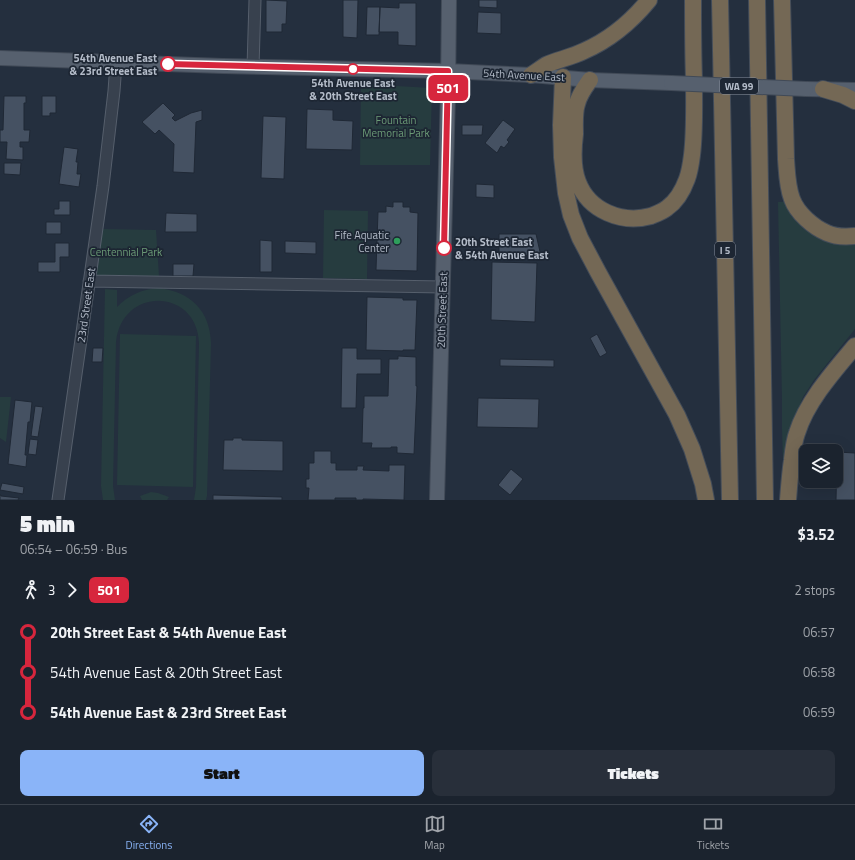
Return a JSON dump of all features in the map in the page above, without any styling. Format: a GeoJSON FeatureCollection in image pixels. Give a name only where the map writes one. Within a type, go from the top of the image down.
{"type":"FeatureCollection","features":[{"type":"Feature","properties":{"kind":"highway"},"geometry":{"type":"LineString","coordinates":[[531,75],[547,65],[585,51],[604,40],[624,26],[640,11],[648,0]]}},
{"type":"Feature","properties":{"kind":"highway"},"geometry":{"type":"LineString","coordinates":[[590,80],[581,93],[577,104],[573,158],[574,171],[578,183],[591,201],[601,209],[620,218],[644,218],[666,209],[674,202],[682,191],[691,166],[694,106],[692,0]]}},
{"type":"Feature","properties":{"kind":"highway","name":"I 5"},"geometry":{"type":"LineString","coordinates":[[720,0],[730,500]]}},
{"type":"Feature","properties":{"kind":"highway"},"geometry":{"type":"LineString","coordinates":[[757,0],[765,500]]}},
{"type":"Feature","properties":{"kind":"highway"},"geometry":{"type":"LineString","coordinates":[[782,0],[786,159],[788,183],[792,200],[804,217],[819,229],[835,235],[855,236]]}},
{"type":"Feature","properties":{"kind":"highway"},"geometry":{"type":"LineString","coordinates":[[563,77],[561,125],[562,151],[566,193],[571,215],[580,238],[598,272],[674,409],[698,466],[704,484],[706,500]]}},
{"type":"Feature","properties":{"kind":"highway"},"geometry":{"type":"LineString","coordinates":[[823,89],[843,95],[855,101]]}},
{"type":"Feature","properties":{"kind":"highway"},"geometry":{"type":"LineString","coordinates":[[788,500],[796,433],[802,418],[816,395],[855,346]]}},
{"type":"Feature","properties":{"kind":"main road","name":"20th Street East"},"geometry":{"type":"LineString","coordinates":[[437,500],[449,0]]}},
{"type":"Feature","properties":{"kind":"main road","name":"54th Avenue East"},"geometry":{"type":"LineString","coordinates":[[0,58],[253,67],[448,71],[563,77],[590,80],[855,90]]}},
{"type":"Feature","properties":{"kind":"street"},"geometry":{"type":"LineString","coordinates":[[253,67],[255,0]]}},
{"type":"Feature","properties":{"kind":"street","name":"23rd Street East"},"geometry":{"type":"LineString","coordinates":[[58,500],[105,167],[116,63]]}},
{"type":"Feature","properties":{"kind":"street"},"geometry":{"type":"LineString","coordinates":[[89,281],[443,287]]}},
{"type":"Feature","properties":{"kind":"green space","name":"Fountain Memorial Park"},"geometry":{"type":"Polygon","coordinates":[[[361,84],[432,88],[430,165],[360,165],[361,84]]]}},
{"type":"Feature","properties":{"kind":"green space"},"geometry":{"type":"Polygon","coordinates":[[[778,202],[785,202],[855,243],[855,329],[814,380],[803,397],[797,413],[785,462],[783,462],[782,429],[778,202]]]}},
{"type":"Feature","properties":{"kind":"green space"},"geometry":{"type":"Polygon","coordinates":[[[324,210],[368,211],[367,279],[323,278],[324,210]]]}},
{"type":"Feature","properties":{"kind":"green space","name":"Centennial Park"},"geometry":{"type":"Polygon","coordinates":[[[103,229],[156,230],[159,276],[93,275],[103,229]]]}},
{"type":"Feature","properties":{"kind":"green space"},"geometry":{"type":"Polygon","coordinates":[[[159,288],[180,294],[197,305],[207,321],[210,332],[211,343],[206,500],[194,500],[196,487],[199,343],[195,325],[186,312],[173,304],[159,301],[144,303],[131,311],[121,324],[116,342],[113,486],[115,500],[103,500],[101,486],[105,289],[117,290],[117,307],[136,293],[159,288]]]}},
{"type":"Feature","properties":{"kind":"green space"},"geometry":{"type":"Polygon","coordinates":[[[120,334],[196,336],[193,487],[117,485],[120,334]]]}},
{"type":"Feature","properties":{"kind":"green space"},"geometry":{"type":"Polygon","coordinates":[[[0,397],[11,397],[6,442],[0,438],[0,397]]]}},
{"type":"Feature","properties":{"kind":"green space"},"geometry":{"type":"Polygon","coordinates":[[[151,492],[169,497],[167,500],[142,500],[140,496],[151,492]]]}},
{"type":"Feature","properties":{"kind":"building"},"geometry":{"type":"Polygon","coordinates":[[[266,0],[287,1],[286,24],[282,24],[282,32],[266,32],[266,0]]]}},
{"type":"Feature","properties":{"kind":"building"},"geometry":{"type":"Polygon","coordinates":[[[343,0],[358,0],[357,38],[343,37],[343,0]]]}},
{"type":"Feature","properties":{"kind":"building"},"geometry":{"type":"Polygon","coordinates":[[[479,0],[497,0],[497,8],[479,7],[479,0]]]}},
{"type":"Feature","properties":{"kind":"building"},"geometry":{"type":"Polygon","coordinates":[[[399,3],[416,3],[416,46],[398,45],[398,32],[379,32],[380,7],[399,8],[399,3]]]}},
{"type":"Feature","properties":{"kind":"building"},"geometry":{"type":"Polygon","coordinates":[[[367,7],[380,7],[379,35],[366,35],[367,7]]]}},
{"type":"Feature","properties":{"kind":"building"},"geometry":{"type":"Polygon","coordinates":[[[478,12],[501,13],[501,34],[477,33],[478,12]]]}},
{"type":"Feature","properties":{"kind":"building"},"geometry":{"type":"Polygon","coordinates":[[[4,96],[26,96],[26,103],[24,103],[24,130],[30,130],[29,142],[20,142],[20,147],[23,147],[23,160],[6,159],[7,142],[0,142],[0,130],[3,130],[4,96]]]}},
{"type":"Feature","properties":{"kind":"building"},"geometry":{"type":"Polygon","coordinates":[[[42,96],[56,96],[56,113],[50,113],[50,116],[42,116],[42,96]]]}},
{"type":"Feature","properties":{"kind":"building"},"geometry":{"type":"Polygon","coordinates":[[[163,103],[175,115],[172,118],[175,121],[191,113],[202,110],[202,120],[196,122],[194,173],[173,172],[174,144],[159,130],[155,134],[142,122],[163,103]]]}},
{"type":"Feature","properties":{"kind":"building"},"geometry":{"type":"Polygon","coordinates":[[[307,109],[333,110],[333,120],[353,121],[352,150],[306,149],[307,109]]]}},
{"type":"Feature","properties":{"kind":"building"},"geometry":{"type":"Polygon","coordinates":[[[263,116],[286,117],[284,179],[261,178],[263,116]]]}},
{"type":"Feature","properties":{"kind":"building"},"geometry":{"type":"Polygon","coordinates":[[[503,120],[515,129],[507,140],[509,142],[504,148],[501,146],[497,153],[485,143],[503,120]]]}},
{"type":"Feature","properties":{"kind":"building"},"geometry":{"type":"Polygon","coordinates":[[[462,125],[483,125],[482,135],[462,135],[462,125]]]}},
{"type":"Feature","properties":{"kind":"building"},"geometry":{"type":"Polygon","coordinates":[[[64,147],[78,149],[76,162],[78,162],[77,174],[81,174],[79,187],[59,184],[64,147]]]}},
{"type":"Feature","properties":{"kind":"building"},"geometry":{"type":"Polygon","coordinates":[[[4,163],[21,163],[20,175],[4,174],[4,163]]]}},
{"type":"Feature","properties":{"kind":"building"},"geometry":{"type":"Polygon","coordinates":[[[476,184],[494,185],[494,198],[476,197],[476,184]]]}},
{"type":"Feature","properties":{"kind":"building"},"geometry":{"type":"Polygon","coordinates":[[[59,201],[70,201],[70,215],[54,215],[54,209],[59,209],[59,201]]]}},
{"type":"Feature","properties":{"kind":"building","name":"Fife Aquatic Center"},"geometry":{"type":"Polygon","coordinates":[[[393,202],[403,202],[403,207],[410,207],[410,212],[418,213],[417,271],[376,270],[378,212],[386,212],[386,206],[393,207],[393,202]]]}},
{"type":"Feature","properties":{"kind":"building"},"geometry":{"type":"Polygon","coordinates":[[[166,213],[197,214],[197,232],[165,232],[166,213]]]}},
{"type":"Feature","properties":{"kind":"building"},"geometry":{"type":"Polygon","coordinates":[[[46,222],[61,222],[61,234],[46,234],[46,222]]]}},
{"type":"Feature","properties":{"kind":"building"},"geometry":{"type":"Polygon","coordinates":[[[499,234],[536,234],[541,256],[499,255],[499,234]]]}},
{"type":"Feature","properties":{"kind":"building"},"geometry":{"type":"Polygon","coordinates":[[[260,240],[272,241],[272,272],[260,272],[260,240]]]}},
{"type":"Feature","properties":{"kind":"building"},"geometry":{"type":"Polygon","coordinates":[[[285,241],[316,242],[316,254],[285,253],[285,241]]]}},
{"type":"Feature","properties":{"kind":"building"},"geometry":{"type":"Polygon","coordinates":[[[55,243],[69,243],[69,257],[60,257],[60,272],[38,272],[38,262],[55,262],[55,243]]]}},
{"type":"Feature","properties":{"kind":"building"},"geometry":{"type":"Polygon","coordinates":[[[492,262],[537,263],[535,322],[491,320],[492,262]]]}},
{"type":"Feature","properties":{"kind":"building"},"geometry":{"type":"Polygon","coordinates":[[[173,264],[194,264],[193,276],[173,276],[173,264]]]}},
{"type":"Feature","properties":{"kind":"building"},"geometry":{"type":"Polygon","coordinates":[[[367,297],[417,300],[415,350],[366,350],[367,297]]]}},
{"type":"Feature","properties":{"kind":"building"},"geometry":{"type":"Polygon","coordinates":[[[597,334],[607,353],[600,357],[590,338],[597,334]]]}},
{"type":"Feature","properties":{"kind":"building"},"geometry":{"type":"Polygon","coordinates":[[[93,348],[103,348],[102,362],[92,362],[93,348]]]}},
{"type":"Feature","properties":{"kind":"building"},"geometry":{"type":"Polygon","coordinates":[[[342,348],[357,348],[357,359],[381,359],[381,374],[357,374],[356,408],[341,408],[342,348]]]}},
{"type":"Feature","properties":{"kind":"building"},"geometry":{"type":"Polygon","coordinates":[[[398,356],[416,357],[417,386],[414,454],[397,453],[397,447],[371,448],[372,443],[362,443],[364,396],[388,396],[389,359],[398,359],[398,356]]]}},
{"type":"Feature","properties":{"kind":"building"},"geometry":{"type":"Polygon","coordinates":[[[500,359],[554,360],[554,367],[500,366],[500,359]]]}},
{"type":"Feature","properties":{"kind":"building"},"geometry":{"type":"Polygon","coordinates":[[[478,398],[539,399],[538,428],[477,427],[478,398]]]}},
{"type":"Feature","properties":{"kind":"building"},"geometry":{"type":"Polygon","coordinates":[[[15,400],[32,402],[30,422],[28,422],[25,455],[27,455],[26,467],[8,464],[15,400]]]}},
{"type":"Feature","properties":{"kind":"building"},"geometry":{"type":"Polygon","coordinates":[[[35,406],[43,407],[38,437],[31,436],[35,406]]]}},
{"type":"Feature","properties":{"kind":"building"},"geometry":{"type":"Polygon","coordinates":[[[233,438],[242,438],[242,440],[283,441],[283,471],[223,470],[224,440],[233,440],[233,438]]]}},
{"type":"Feature","properties":{"kind":"building"},"geometry":{"type":"Polygon","coordinates":[[[30,439],[38,440],[36,455],[28,454],[30,439]]]}},
{"type":"Feature","properties":{"kind":"building"},"geometry":{"type":"Polygon","coordinates":[[[314,451],[331,451],[331,463],[336,463],[336,470],[357,470],[357,466],[364,466],[363,470],[389,471],[389,465],[405,465],[404,500],[356,500],[356,498],[335,498],[335,500],[308,500],[309,488],[306,488],[306,479],[309,479],[309,463],[314,463],[314,451]]]}},
{"type":"Feature","properties":{"kind":"building"},"geometry":{"type":"Polygon","coordinates":[[[843,452],[855,453],[855,500],[836,500],[836,488],[843,488],[843,452]]]}},
{"type":"Feature","properties":{"kind":"building"},"geometry":{"type":"Polygon","coordinates":[[[511,469],[523,479],[510,495],[498,485],[511,469]]]}},
{"type":"Feature","properties":{"kind":"building"},"geometry":{"type":"Polygon","coordinates":[[[2,483],[24,487],[23,494],[0,490],[2,483]]]}},
{"type":"Feature","properties":{"kind":"building"},"geometry":{"type":"Polygon","coordinates":[[[0,495],[19,498],[18,500],[0,500],[0,495]]]}},
{"type":"Feature","properties":{"kind":"building"},"geometry":{"type":"Polygon","coordinates":[[[213,495],[282,497],[282,500],[213,500],[213,495]]]}},
{"type":"Feature","properties":{"kind":"bus line","name":"501"},"geometry":{"type":"LineString","coordinates":[[168,64],[448,71],[444,248]]}},
{"type":"Feature","properties":{"kind":"place","name":"54th Avenue East & 23rd Street East"},"geometry":{"type":"Point","coordinates":[168,64]}},
{"type":"Feature","properties":{"kind":"place","name":"54th Avenue East & 20th Street East"},"geometry":{"type":"Point","coordinates":[353,69]}},
{"type":"Feature","properties":{"kind":"place","name":"Fife Aquatic Center"},"geometry":{"type":"Point","coordinates":[397,241]}},
{"type":"Feature","properties":{"kind":"place","name":"20th Street East & 54th Avenue East"},"geometry":{"type":"Point","coordinates":[444,248]}}]}
